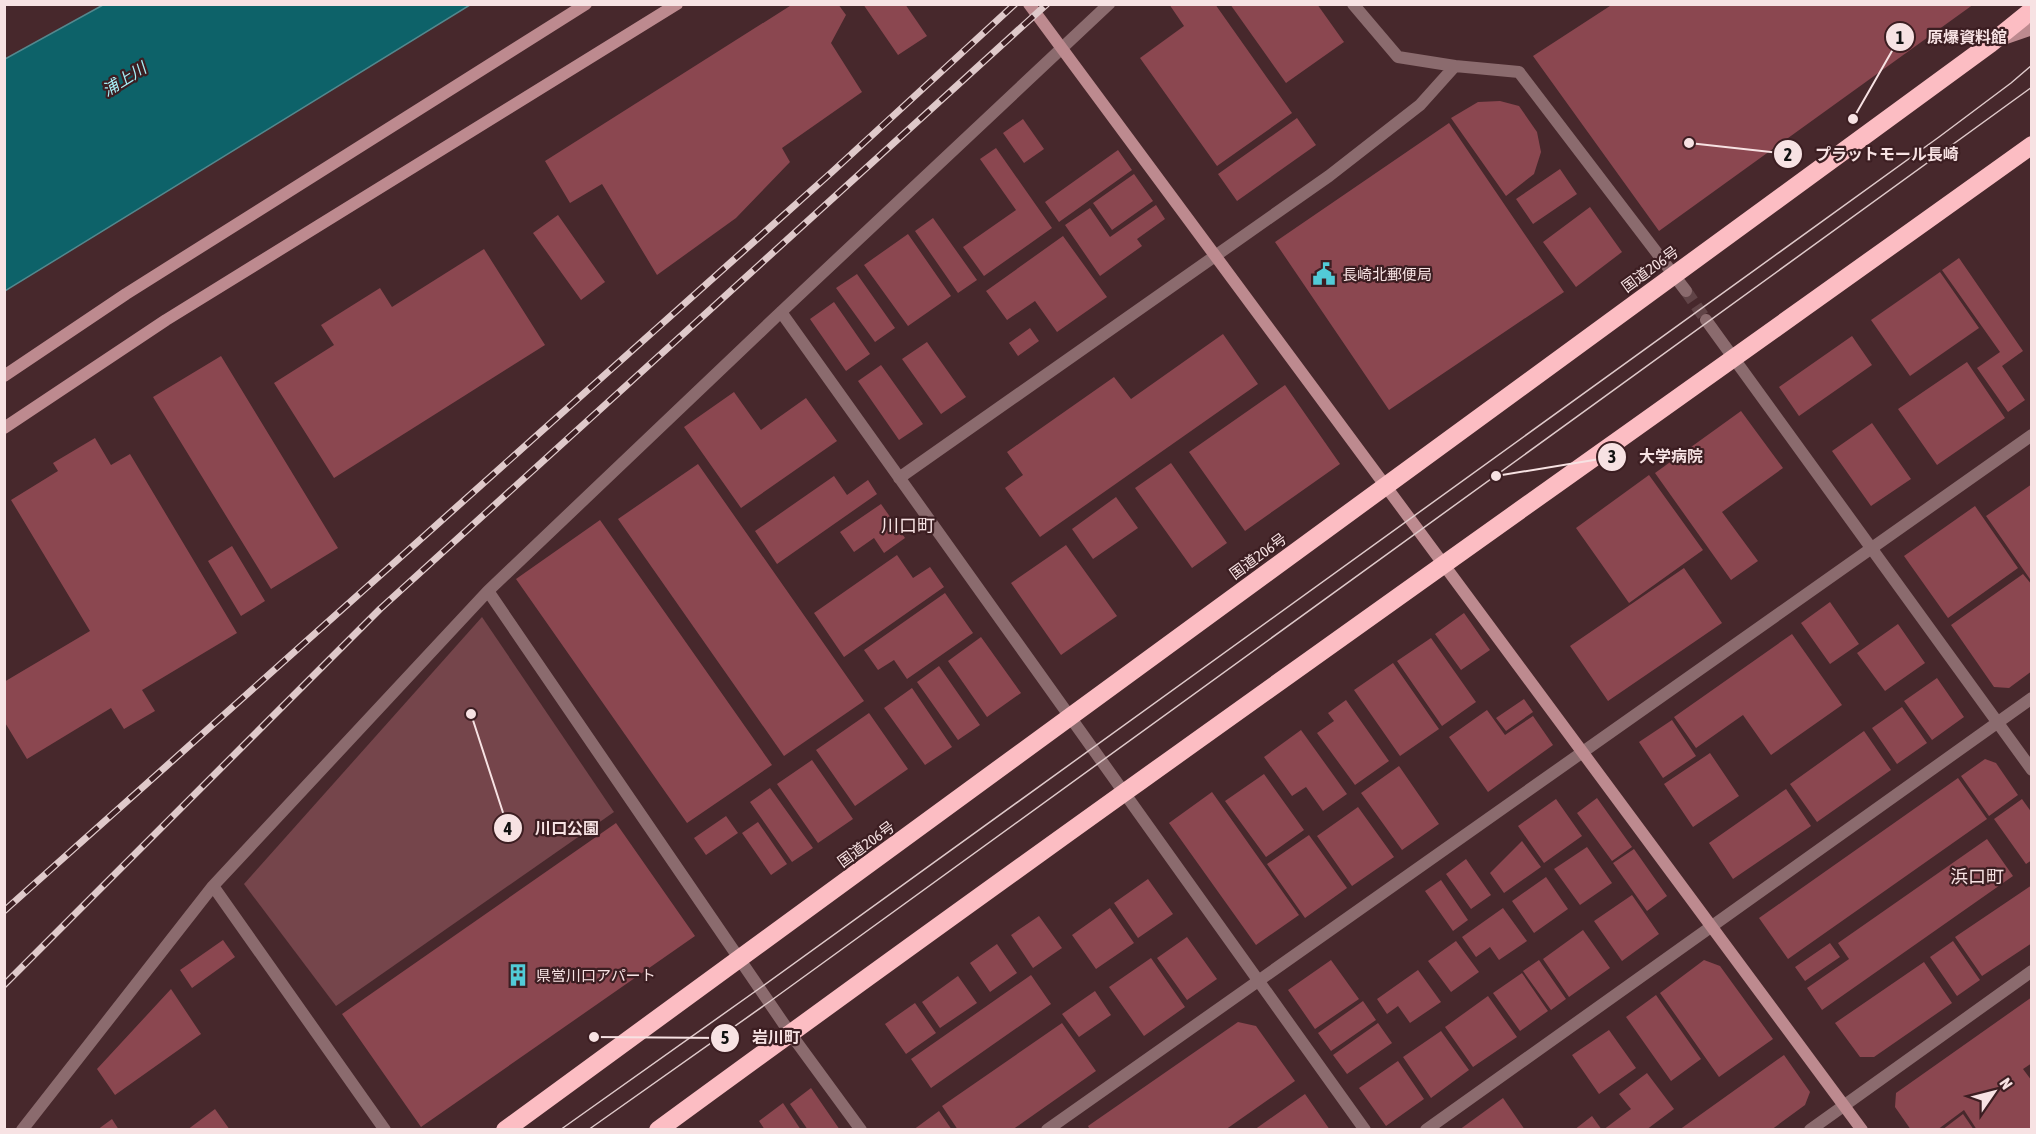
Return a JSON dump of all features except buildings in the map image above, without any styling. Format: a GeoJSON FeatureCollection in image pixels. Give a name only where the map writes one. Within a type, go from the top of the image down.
{"type":"FeatureCollection","features":[{"type":"Feature","properties":{"kind":"highway","name":"国道206号"},"geometry":{"type":"LineString","coordinates":[[505,1130],[1990,44],[2031,10]]}},
{"type":"Feature","properties":{"kind":"highway"},"geometry":{"type":"LineString","coordinates":[[658,1130],[930,931],[2031,145]]}},
{"type":"Feature","properties":{"kind":"street"},"geometry":{"type":"LineString","coordinates":[[4,376],[126,294],[586,4]]}},
{"type":"Feature","properties":{"kind":"street"},"geometry":{"type":"LineString","coordinates":[[4,428],[166,320],[677,4]]}},
{"type":"Feature","properties":{"kind":"street"},"geometry":{"type":"LineString","coordinates":[[1029,4],[1862,1130]]}},
{"type":"Feature","properties":{"kind":"street"},"geometry":{"type":"LineString","coordinates":[[22,1130],[213,886],[488,591],[781,312],[1063,50],[1109,4]]}},
{"type":"Feature","properties":{"kind":"street"},"geometry":{"type":"LineString","coordinates":[[1353,4],[1398,57],[1455,66],[1519,72],[1686,291]]}},
{"type":"Feature","properties":{"kind":"street"},"geometry":{"type":"LineString","coordinates":[[1990,44],[2031,29]]}},
{"type":"Feature","properties":{"kind":"street"},"geometry":{"type":"LineString","coordinates":[[899,478],[1329,176],[1420,105],[1455,66]]}},
{"type":"Feature","properties":{"kind":"street"},"geometry":{"type":"LineString","coordinates":[[781,312],[1365,1130]]}},
{"type":"Feature","properties":{"kind":"street"},"geometry":{"type":"LineString","coordinates":[[1706,320],[2031,770]]}},
{"type":"Feature","properties":{"kind":"street"},"geometry":{"type":"LineString","coordinates":[[1047,1130],[2031,435]]}},
{"type":"Feature","properties":{"kind":"street"},"geometry":{"type":"LineString","coordinates":[[488,591],[790,1033],[861,1130]]}},
{"type":"Feature","properties":{"kind":"street"},"geometry":{"type":"LineString","coordinates":[[1426,1130],[2031,698]]}},
{"type":"Feature","properties":{"kind":"street"},"geometry":{"type":"LineString","coordinates":[[213,886],[385,1130]]}},
{"type":"Feature","properties":{"kind":"street"},"geometry":{"type":"LineString","coordinates":[[1810,1130],[2031,971]]}},
{"type":"Feature","properties":{"kind":"shaded area"},"geometry":{"type":"Polygon","coordinates":[[[482,617],[614,812],[336,1006],[244,884],[482,617]]]}},
{"type":"Feature","properties":{"kind":"water","name":"浦上川"},"geometry":{"type":"Polygon","coordinates":[[[103,5],[470,5],[5,291],[5,59],[103,5]]]}},
{"type":"Feature","properties":{"kind":"tunnel"},"geometry":{"type":"LineString","coordinates":[[1686,291],[1706,320]]}},
{"type":"Feature","properties":{"kind":"tram line"},"geometry":{"type":"LineString","coordinates":[[560,1130],[1939,137],[2032,65]]}},
{"type":"Feature","properties":{"kind":"tram line"},"geometry":{"type":"LineString","coordinates":[[588,1130],[769,1002],[2032,87]]}},
{"type":"Feature","properties":{"kind":"railway"},"geometry":{"type":"LineString","coordinates":[[4,911],[832,172],[1015,4]]}},
{"type":"Feature","properties":{"kind":"railway"},"geometry":{"type":"LineString","coordinates":[[4,985],[380,609],[1047,4]]}},
{"type":"Feature","properties":{"kind":"place","name":"原爆資料館"},"geometry":{"type":"Point","coordinates":[1853,119]}},
{"type":"Feature","properties":{"kind":"place","name":"プラットモール長崎"},"geometry":{"type":"Point","coordinates":[1689,143]}},
{"type":"Feature","properties":{"kind":"place","name":"長崎北郵便局"},"geometry":{"type":"Point","coordinates":[1324,274]}},
{"type":"Feature","properties":{"kind":"place","name":"大学病院"},"geometry":{"type":"Point","coordinates":[1496,476]}},
{"type":"Feature","properties":{"kind":"place","name":"川口公園"},"geometry":{"type":"Point","coordinates":[471,714]}},
{"type":"Feature","properties":{"kind":"place","name":"県営川口アパート"},"geometry":{"type":"Point","coordinates":[518,975]}},
{"type":"Feature","properties":{"kind":"place","name":"岩川町"},"geometry":{"type":"Point","coordinates":[594,1037]}},
{"type":"Feature","properties":{"kind":"district","name":"川口町"},"geometry":{"type":"Point","coordinates":[908,525]}},
{"type":"Feature","properties":{"kind":"district","name":"浜口町"},"geometry":{"type":"Point","coordinates":[1977,876]}}]}
